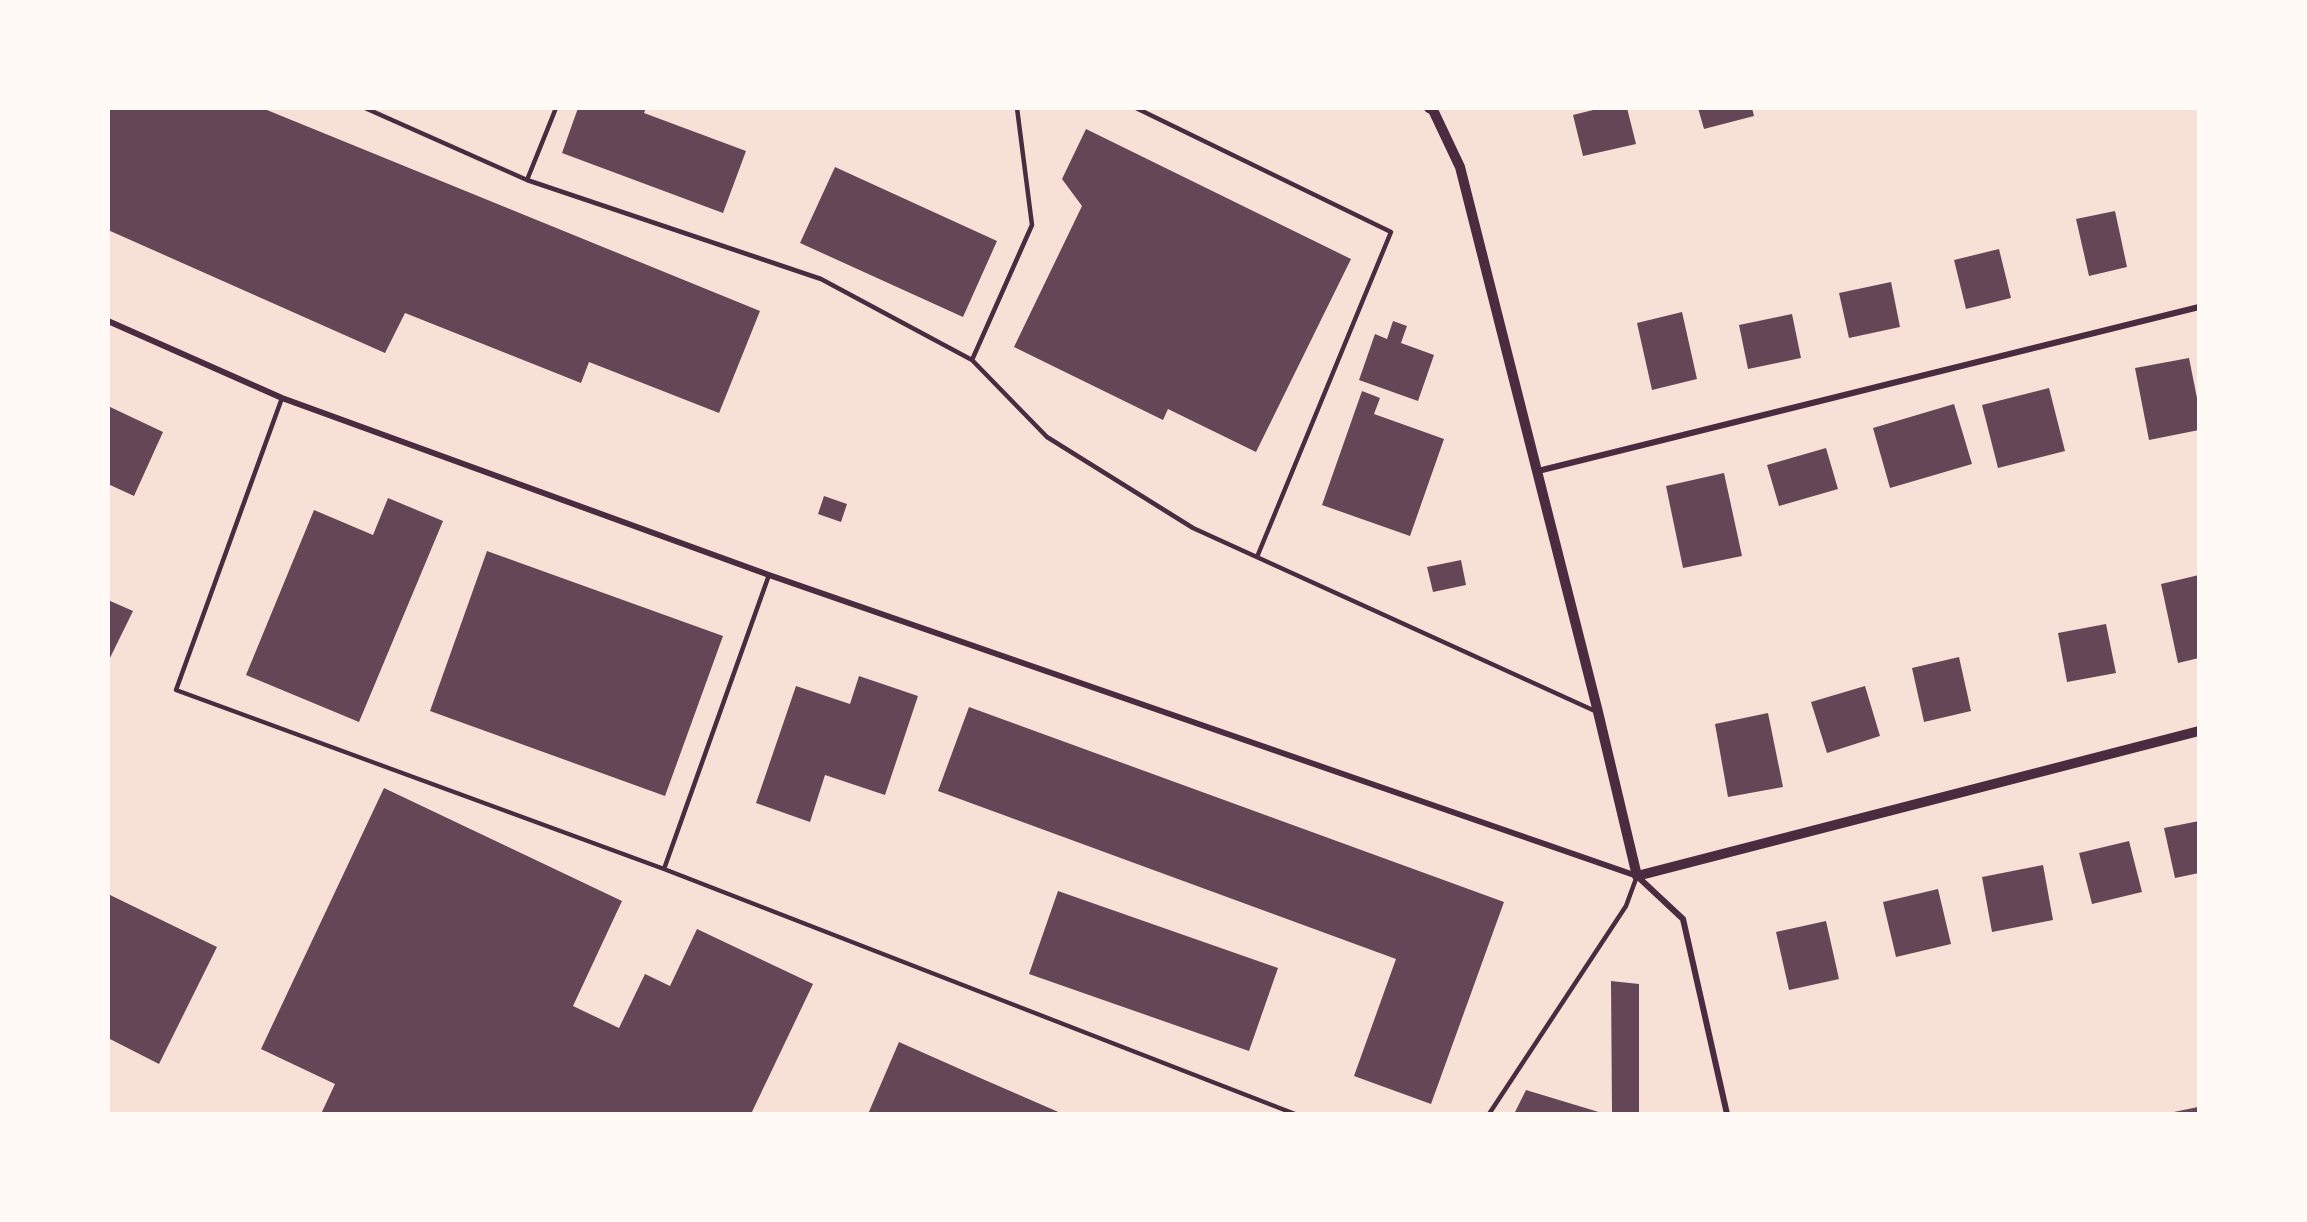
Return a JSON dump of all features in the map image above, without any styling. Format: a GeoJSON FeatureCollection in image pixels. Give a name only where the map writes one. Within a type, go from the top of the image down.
{"type":"FeatureCollection","features":[{"type":"Feature","properties":{"kind":"street"},"geometry":{"type":"LineString","coordinates":[[1434,109],[1460,167],[1538,471],[1637,876]]}},
{"type":"Feature","properties":{"kind":"street"},"geometry":{"type":"LineString","coordinates":[[1538,471],[2199,307]]}},
{"type":"Feature","properties":{"kind":"street"},"geometry":{"type":"LineString","coordinates":[[108,321],[282,399],[769,575],[1637,876],[1683,920],[1727,1114]]}},
{"type":"Feature","properties":{"kind":"street"},"geometry":{"type":"LineString","coordinates":[[1637,876],[2199,731]]}},
{"type":"Feature","properties":{"kind":"lane"},"geometry":{"type":"LineString","coordinates":[[365,108],[527,180],[821,279],[972,360],[1047,436],[1193,528],[1598,712]]}},
{"type":"Feature","properties":{"kind":"lane"},"geometry":{"type":"LineString","coordinates":[[527,180],[556,108]]}},
{"type":"Feature","properties":{"kind":"lane"},"geometry":{"type":"LineString","coordinates":[[972,360],[1032,225],[1017,108]]}},
{"type":"Feature","properties":{"kind":"lane"},"geometry":{"type":"LineString","coordinates":[[1136,108],[1391,232],[1257,557]]}},
{"type":"Feature","properties":{"kind":"lane"},"geometry":{"type":"LineString","coordinates":[[282,399],[176,690],[664,869],[1295,1114]]}},
{"type":"Feature","properties":{"kind":"lane"},"geometry":{"type":"LineString","coordinates":[[664,869],[769,575]]}},
{"type":"Feature","properties":{"kind":"lane"},"geometry":{"type":"LineString","coordinates":[[1489,1114],[1626,906],[1637,876]]}},
{"type":"Feature","properties":{"kind":"building"},"geometry":{"type":"Polygon","coordinates":[[[108,108],[262,108],[760,311],[719,413],[589,362],[581,383],[405,313],[385,353],[108,230],[108,108]]]}},
{"type":"Feature","properties":{"kind":"building"},"geometry":{"type":"Polygon","coordinates":[[[578,108],[646,108],[644,113],[746,151],[723,213],[562,153],[578,108]]]}},
{"type":"Feature","properties":{"kind":"building"},"geometry":{"type":"Polygon","coordinates":[[[1601,108],[1627,108],[1636,144],[1583,156],[1573,115],[1601,108]]]}},
{"type":"Feature","properties":{"kind":"building"},"geometry":{"type":"Polygon","coordinates":[[[1698,108],[1752,108],[1754,116],[1704,129],[1698,108]]]}},
{"type":"Feature","properties":{"kind":"building"},"geometry":{"type":"Polygon","coordinates":[[[1086,129],[1351,259],[1256,452],[1168,409],[1163,420],[1014,347],[1082,206],[1062,179],[1086,129]]]}},
{"type":"Feature","properties":{"kind":"building"},"geometry":{"type":"Polygon","coordinates":[[[835,167],[997,241],[963,317],[800,243],[835,167]]]}},
{"type":"Feature","properties":{"kind":"building"},"geometry":{"type":"Polygon","coordinates":[[[2115,211],[2127,267],[2089,276],[2076,219],[2115,211]]]}},
{"type":"Feature","properties":{"kind":"building"},"geometry":{"type":"Polygon","coordinates":[[[1999,249],[2011,298],[1966,309],[1954,260],[1999,249]]]}},
{"type":"Feature","properties":{"kind":"building"},"geometry":{"type":"Polygon","coordinates":[[[1891,282],[1900,327],[1849,338],[1839,293],[1891,282]]]}},
{"type":"Feature","properties":{"kind":"building"},"geometry":{"type":"Polygon","coordinates":[[[1682,312],[1697,379],[1652,390],[1637,323],[1682,312]]]}},
{"type":"Feature","properties":{"kind":"building"},"geometry":{"type":"Polygon","coordinates":[[[1792,314],[1801,358],[1748,369],[1739,325],[1792,314]]]}},
{"type":"Feature","properties":{"kind":"building"},"geometry":{"type":"Polygon","coordinates":[[[1393,321],[1407,326],[1401,343],[1434,355],[1418,401],[1359,380],[1375,334],[1387,339],[1393,321]]]}},
{"type":"Feature","properties":{"kind":"building"},"geometry":{"type":"Polygon","coordinates":[[[2189,358],[2199,408],[2199,430],[2149,440],[2135,368],[2189,358]]]}},
{"type":"Feature","properties":{"kind":"building"},"geometry":{"type":"Polygon","coordinates":[[[2049,388],[2065,451],[1998,468],[1982,405],[2049,388]]]}},
{"type":"Feature","properties":{"kind":"building"},"geometry":{"type":"Polygon","coordinates":[[[1362,391],[1380,398],[1374,414],[1444,439],[1410,536],[1322,505],[1362,391]]]}},
{"type":"Feature","properties":{"kind":"building"},"geometry":{"type":"Polygon","coordinates":[[[1954,404],[1972,464],[1890,488],[1873,428],[1954,404]]]}},
{"type":"Feature","properties":{"kind":"building"},"geometry":{"type":"Polygon","coordinates":[[[108,406],[163,432],[134,496],[108,484],[108,406]]]}},
{"type":"Feature","properties":{"kind":"building"},"geometry":{"type":"Polygon","coordinates":[[[1826,448],[1838,489],[1779,506],[1767,465],[1826,448]]]}},
{"type":"Feature","properties":{"kind":"building"},"geometry":{"type":"Polygon","coordinates":[[[1724,473],[1742,556],[1683,568],[1666,486],[1724,473]]]}},
{"type":"Feature","properties":{"kind":"building"},"geometry":{"type":"Polygon","coordinates":[[[824,496],[847,504],[841,522],[818,514],[824,496]]]}},
{"type":"Feature","properties":{"kind":"building"},"geometry":{"type":"Polygon","coordinates":[[[388,498],[443,521],[359,722],[246,675],[314,510],[373,535],[388,498]]]}},
{"type":"Feature","properties":{"kind":"building"},"geometry":{"type":"Polygon","coordinates":[[[487,551],[723,636],[665,796],[430,711],[487,551]]]}},
{"type":"Feature","properties":{"kind":"building"},"geometry":{"type":"Polygon","coordinates":[[[1461,560],[1466,585],[1433,592],[1427,567],[1461,560]]]}},
{"type":"Feature","properties":{"kind":"building"},"geometry":{"type":"Polygon","coordinates":[[[2199,575],[2199,658],[2178,663],[2161,584],[2199,575]]]}},
{"type":"Feature","properties":{"kind":"building"},"geometry":{"type":"Polygon","coordinates":[[[108,600],[133,611],[108,662],[108,600]]]}},
{"type":"Feature","properties":{"kind":"building"},"geometry":{"type":"Polygon","coordinates":[[[2106,624],[2116,673],[2067,682],[2058,633],[2106,624]]]}},
{"type":"Feature","properties":{"kind":"building"},"geometry":{"type":"Polygon","coordinates":[[[1959,657],[1971,711],[1924,722],[1912,668],[1959,657]]]}},
{"type":"Feature","properties":{"kind":"building"},"geometry":{"type":"Polygon","coordinates":[[[859,676],[918,696],[885,795],[825,775],[810,822],[756,803],[796,686],[850,704],[859,676]]]}},
{"type":"Feature","properties":{"kind":"building"},"geometry":{"type":"Polygon","coordinates":[[[1865,686],[1880,736],[1827,753],[1811,702],[1865,686]]]}},
{"type":"Feature","properties":{"kind":"building"},"geometry":{"type":"Polygon","coordinates":[[[969,707],[1504,902],[1431,1104],[1354,1076],[1396,959],[938,791],[969,707]]]}},
{"type":"Feature","properties":{"kind":"building"},"geometry":{"type":"Polygon","coordinates":[[[1768,713],[1783,787],[1728,797],[1715,724],[1768,713]]]}},
{"type":"Feature","properties":{"kind":"building"},"geometry":{"type":"Polygon","coordinates":[[[384,788],[622,901],[573,1006],[619,1028],[645,974],[670,986],[697,929],[813,984],[751,1114],[321,1114],[335,1084],[261,1049],[384,788]]]}},
{"type":"Feature","properties":{"kind":"building"},"geometry":{"type":"Polygon","coordinates":[[[2199,821],[2199,873],[2175,878],[2164,828],[2199,821]]]}},
{"type":"Feature","properties":{"kind":"building"},"geometry":{"type":"Polygon","coordinates":[[[2129,841],[2142,892],[2092,904],[2079,853],[2129,841]]]}},
{"type":"Feature","properties":{"kind":"building"},"geometry":{"type":"Polygon","coordinates":[[[2043,865],[2053,920],[1992,932],[1982,877],[2043,865]]]}},
{"type":"Feature","properties":{"kind":"building"},"geometry":{"type":"Polygon","coordinates":[[[1938,889],[1951,944],[1896,957],[1883,902],[1938,889]]]}},
{"type":"Feature","properties":{"kind":"building"},"geometry":{"type":"Polygon","coordinates":[[[1058,891],[1278,968],[1249,1051],[1029,974],[1058,891]]]}},
{"type":"Feature","properties":{"kind":"building"},"geometry":{"type":"Polygon","coordinates":[[[108,894],[217,947],[159,1064],[108,1038],[108,894]]]}},
{"type":"Feature","properties":{"kind":"building"},"geometry":{"type":"Polygon","coordinates":[[[1826,921],[1839,979],[1789,990],[1776,932],[1826,921]]]}},
{"type":"Feature","properties":{"kind":"building"},"geometry":{"type":"Polygon","coordinates":[[[1611,981],[1639,984],[1639,1114],[1612,1114],[1611,981]]]}},
{"type":"Feature","properties":{"kind":"building"},"geometry":{"type":"Polygon","coordinates":[[[899,1042],[978,1077],[1063,1114],[868,1114],[899,1042]]]}},
{"type":"Feature","properties":{"kind":"building"},"geometry":{"type":"Polygon","coordinates":[[[1526,1090],[1602,1113],[1602,1114],[1514,1114],[1526,1090]]]}},
{"type":"Feature","properties":{"kind":"building"},"geometry":{"type":"Polygon","coordinates":[[[2198,1107],[2199,1114],[2169,1114],[2169,1113],[2198,1107]]]}}]}
